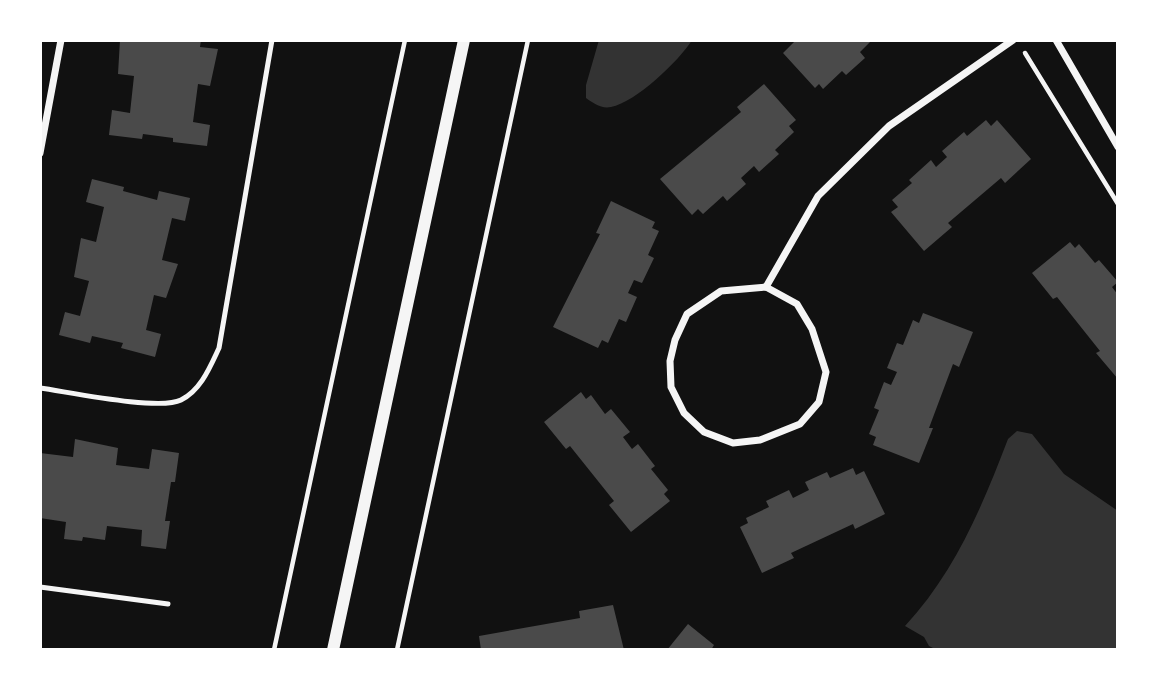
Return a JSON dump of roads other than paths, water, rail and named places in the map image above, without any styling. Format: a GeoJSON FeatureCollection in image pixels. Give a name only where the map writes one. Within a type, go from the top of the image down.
{"type":"FeatureCollection","features":[{"type":"Feature","properties":{"kind":"street"},"geometry":{"type":"LineString","coordinates":[[40,153],[61,40]]}},
{"type":"Feature","properties":{"kind":"street"},"geometry":{"type":"LineString","coordinates":[[333,650],[464,40]]}},
{"type":"Feature","properties":{"kind":"street"},"geometry":{"type":"LineString","coordinates":[[766,287],[818,196],[835,179],[889,126],[1013,40]]}},
{"type":"Feature","properties":{"kind":"street"},"geometry":{"type":"LineString","coordinates":[[1056,40],[1118,147]]}},
{"type":"Feature","properties":{"kind":"street"},"geometry":{"type":"LineString","coordinates":[[766,287],[797,304],[812,328],[826,372],[819,402],[800,424],[761,440],[733,443],[704,432],[684,413],[671,387],[670,361],[675,340],[687,314],[721,291],[766,287]]}},
{"type":"Feature","properties":{"kind":"lane"},"geometry":{"type":"LineString","coordinates":[[40,388],[158,404],[181,400],[203,381],[219,348],[272,40]]}},
{"type":"Feature","properties":{"kind":"lane"},"geometry":{"type":"LineString","coordinates":[[40,587],[168,604]]}}]}
